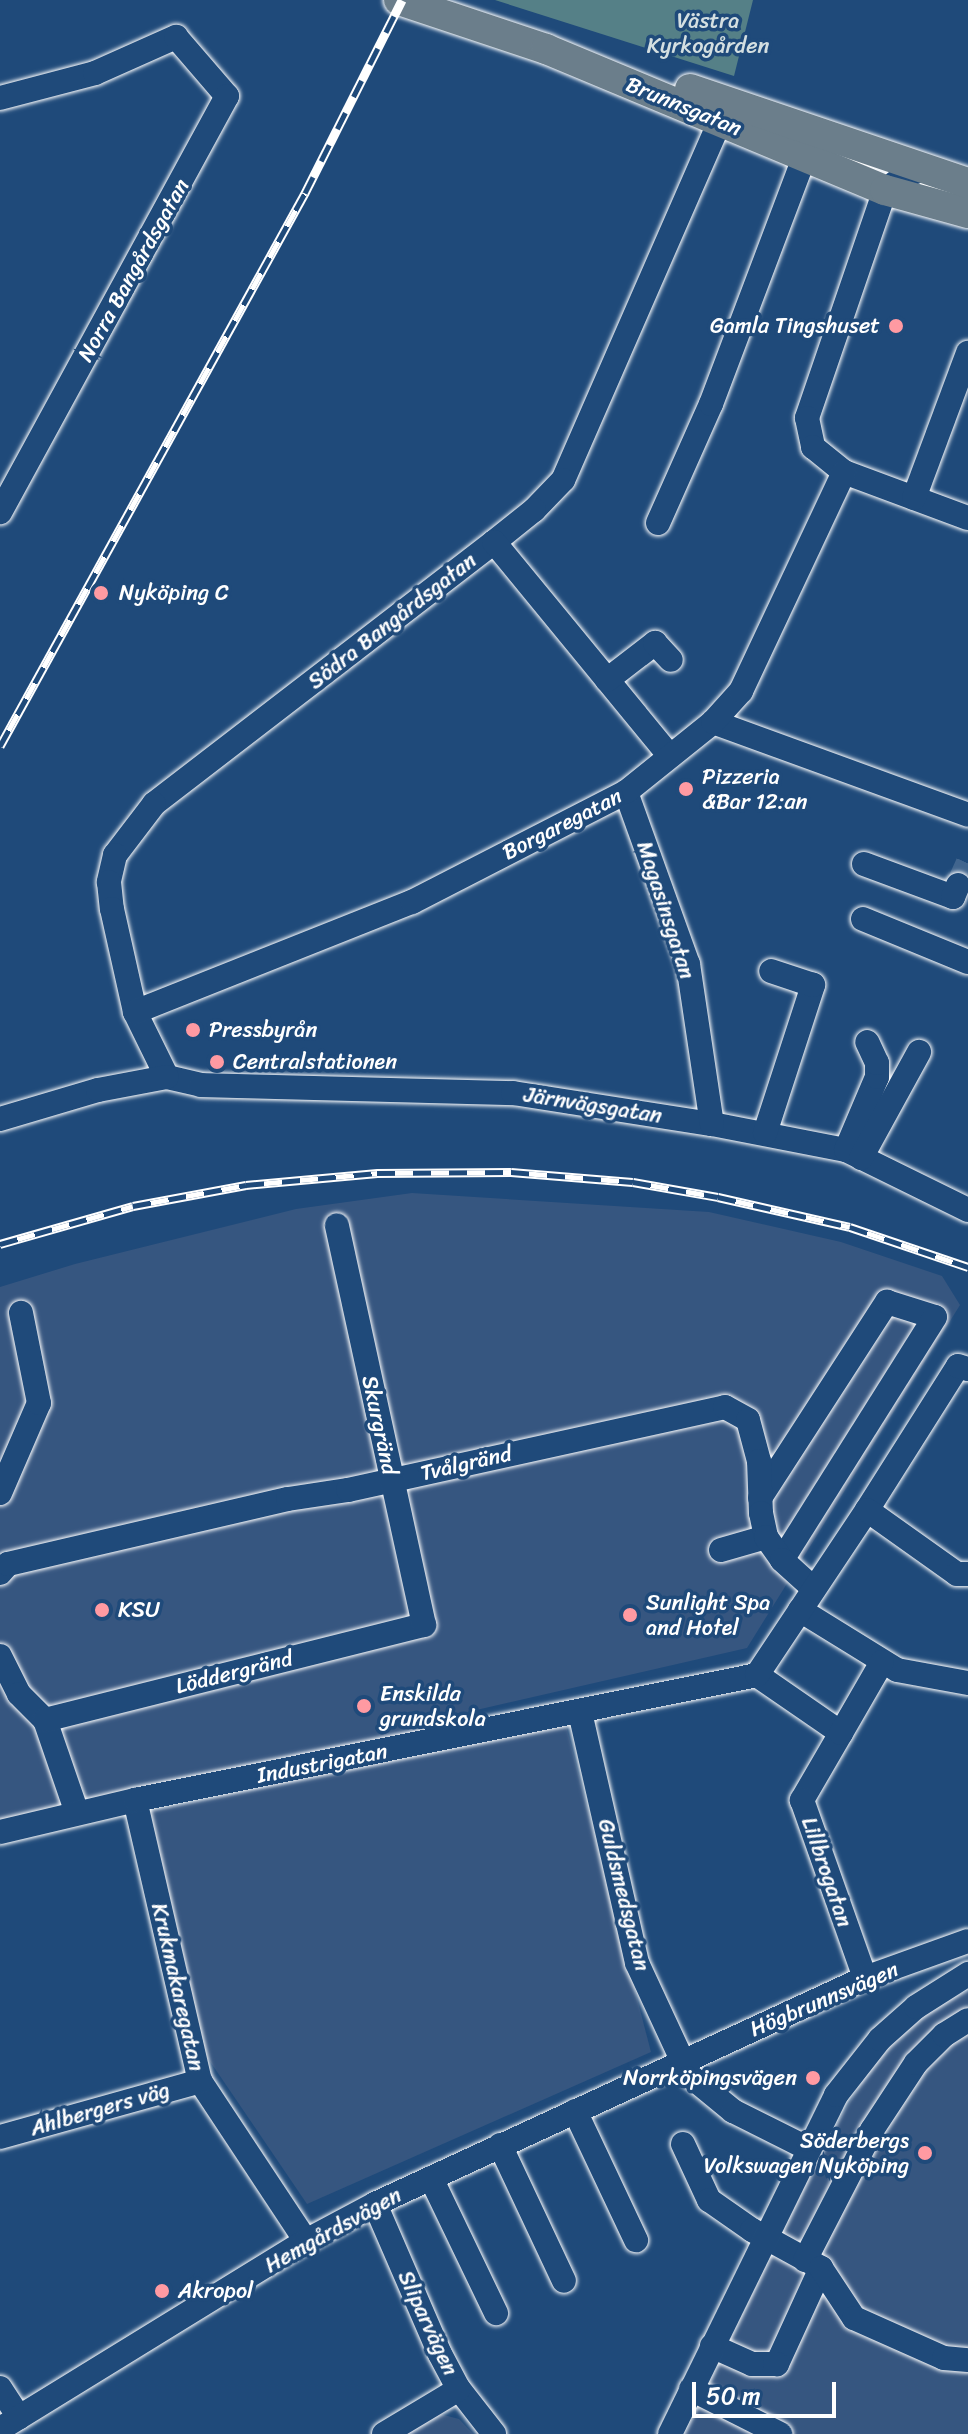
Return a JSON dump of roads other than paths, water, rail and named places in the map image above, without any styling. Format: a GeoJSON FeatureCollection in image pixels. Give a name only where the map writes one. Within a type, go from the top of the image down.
{"type":"FeatureCollection","features":[{"type":"Feature","properties":{"kind":"main road","name":"Brunnsgatan"},"geometry":{"type":"LineString","coordinates":[[399,0],[724,112],[968,183]]}},
{"type":"Feature","properties":{"kind":"main road","name":"Brunnsgatan"},"geometry":{"type":"LineString","coordinates":[[437,0],[724,112],[805,155],[885,190],[968,213]]}},
{"type":"Feature","properties":{"kind":"street","name":"Norra Bangårdsgatan"},"geometry":{"type":"LineString","coordinates":[[0,98],[95,73],[176,37],[227,96],[0,512]]}},
{"type":"Feature","properties":{"kind":"street","name":"Södra Bangårdsgatan"},"geometry":{"type":"LineString","coordinates":[[167,1077],[135,1012],[109,882],[115,855],[154,804],[494,542],[534,510],[563,480],[724,112]]}},
{"type":"Feature","properties":{"kind":"street"},"geometry":{"type":"LineString","coordinates":[[658,523],[711,404],[805,155]]}},
{"type":"Feature","properties":{"kind":"street"},"geometry":{"type":"LineString","coordinates":[[923,169],[901,178],[885,190],[807,418],[813,447],[844,472],[968,518]]}},
{"type":"Feature","properties":{"kind":"street"},"geometry":{"type":"LineString","coordinates":[[914,498],[968,353]]}},
{"type":"Feature","properties":{"kind":"street","name":"Borgaregatan"},"geometry":{"type":"LineString","coordinates":[[135,1012],[412,902],[626,792],[713,722],[741,691],[844,472]]}},
{"type":"Feature","properties":{"kind":"street"},"geometry":{"type":"LineString","coordinates":[[494,542],[670,756]]}},
{"type":"Feature","properties":{"kind":"street"},"geometry":{"type":"LineString","coordinates":[[607,680],[655,643],[671,660]]}},
{"type":"Feature","properties":{"kind":"street"},"geometry":{"type":"LineString","coordinates":[[713,722],[968,815]]}},
{"type":"Feature","properties":{"kind":"street","name":"Magasinsgatan"},"geometry":{"type":"LineString","coordinates":[[626,792],[688,964],[712,1124]]}},
{"type":"Feature","properties":{"kind":"street"},"geometry":{"type":"LineString","coordinates":[[864,864],[953,897],[958,885]]}},
{"type":"Feature","properties":{"kind":"street"},"geometry":{"type":"LineString","coordinates":[[863,919],[968,962]]}},
{"type":"Feature","properties":{"kind":"street"},"geometry":{"type":"LineString","coordinates":[[765,1133],[813,985],[771,971]]}},
{"type":"Feature","properties":{"kind":"street"},"geometry":{"type":"LineString","coordinates":[[854,1154],[877,1077],[877,1063],[867,1042]]}},
{"type":"Feature","properties":{"kind":"street"},"geometry":{"type":"LineString","coordinates":[[854,1154],[919,1052]]}},
{"type":"Feature","properties":{"kind":"street"},"geometry":{"type":"LineString","coordinates":[[0,1119],[98,1090],[167,1077]]}},
{"type":"Feature","properties":{"kind":"street","name":"Järnvägsgatan"},"geometry":{"type":"LineString","coordinates":[[167,1077],[201,1085],[513,1093],[712,1124],[854,1154],[968,1210]]}},
{"type":"Feature","properties":{"kind":"street","name":"Skurgränd"},"geometry":{"type":"LineString","coordinates":[[337,1225],[424,1625]]}},
{"type":"Feature","properties":{"kind":"street"},"geometry":{"type":"LineString","coordinates":[[760,1498],[887,1302],[935,1317],[782,1560]]}},
{"type":"Feature","properties":{"kind":"street"},"geometry":{"type":"LineString","coordinates":[[0,1493],[39,1403],[21,1313]]}},
{"type":"Feature","properties":{"kind":"street"},"geometry":{"type":"LineString","coordinates":[[841,1733],[757,1675],[958,1366],[968,1369]]}},
{"type":"Feature","properties":{"kind":"street","name":"Tvålgränd"},"geometry":{"type":"LineString","coordinates":[[0,1573],[8,1564],[288,1499],[392,1480],[725,1407],[748,1420],[759,1461],[766,1537],[782,1560],[814,1589]]}},
{"type":"Feature","properties":{"kind":"street"},"geometry":{"type":"LineString","coordinates":[[867,1510],[957,1574],[968,1574]]}},
{"type":"Feature","properties":{"kind":"street"},"geometry":{"type":"LineString","coordinates":[[721,1550],[766,1537]]}},
{"type":"Feature","properties":{"kind":"street"},"geometry":{"type":"LineString","coordinates":[[800,1610],[897,1670],[968,1683]]}},
{"type":"Feature","properties":{"kind":"street","name":"Löddergränd"},"geometry":{"type":"LineString","coordinates":[[45,1720],[424,1625]]}},
{"type":"Feature","properties":{"kind":"street"},"geometry":{"type":"LineString","coordinates":[[0,1656],[7,1684],[45,1720],[77,1813]]}},
{"type":"Feature","properties":{"kind":"street","name":"Lillbrogatan"},"geometry":{"type":"LineString","coordinates":[[865,1978],[802,1800],[882,1662]]}},
{"type":"Feature","properties":{"kind":"street","name":"Industrigatan"},"geometry":{"type":"LineString","coordinates":[[0,1832],[135,1800],[757,1675]]}},
{"type":"Feature","properties":{"kind":"street","name":"Guldsmedsgatan"},"geometry":{"type":"LineString","coordinates":[[580,1712],[637,1963],[682,2061],[699,2086],[724,2104],[807,2148]]}},
{"type":"Feature","properties":{"kind":"street","name":"Krukmakaregatan"},"geometry":{"type":"LineString","coordinates":[[135,1800],[200,2081],[306,2241]]}},
{"type":"Feature","properties":{"kind":"street","name":"Högbrunnsvägen"},"geometry":{"type":"LineString","coordinates":[[682,2061],[865,1978],[968,1941]]}},
{"type":"Feature","properties":{"kind":"street"},"geometry":{"type":"LineString","coordinates":[[676,2432],[691,2389],[807,2148],[836,2095],[880,2039],[916,2007],[968,1974]]}},
{"type":"Feature","properties":{"kind":"street"},"geometry":{"type":"LineString","coordinates":[[712,2346],[752,2364],[777,2364],[813,2264],[872,2130],[916,2063],[944,2035],[968,2020]]}},
{"type":"Feature","properties":{"kind":"street","name":"Hemgårdsvägen"},"geometry":{"type":"LineString","coordinates":[[9,2423],[306,2241],[375,2204],[682,2061]]}},
{"type":"Feature","properties":{"kind":"street","name":"Ahlbergers väg"},"geometry":{"type":"LineString","coordinates":[[0,2137],[200,2081]]}},
{"type":"Feature","properties":{"kind":"street"},"geometry":{"type":"LineString","coordinates":[[575,2111],[636,2240]]}},
{"type":"Feature","properties":{"kind":"street"},"geometry":{"type":"LineString","coordinates":[[683,2144],[709,2200],[813,2264],[854,2318],[944,2358],[968,2360]]}},
{"type":"Feature","properties":{"kind":"street"},"geometry":{"type":"LineString","coordinates":[[500,2145],[564,2281]]}},
{"type":"Feature","properties":{"kind":"street"},"geometry":{"type":"LineString","coordinates":[[431,2178],[496,2313]]}},
{"type":"Feature","properties":{"kind":"street","name":"Sliparvägen"},"geometry":{"type":"LineString","coordinates":[[375,2204],[459,2389],[494,2434]]}},
{"type":"Feature","properties":{"kind":"street"},"geometry":{"type":"LineString","coordinates":[[0,2388],[9,2423]]}},
{"type":"Feature","properties":{"kind":"street"},"geometry":{"type":"LineString","coordinates":[[384,2434],[459,2389]]}},
{"type":"Feature","properties":{"kind":"street"},"geometry":{"type":"LineString","coordinates":[[691,2389],[780,2434]]}},
{"type":"Feature","properties":{"kind":"tunnel"},"geometry":{"type":"LineString","coordinates":[[958,885],[968,863]]}},
{"type":"Feature","properties":{"kind":"railway"},"geometry":{"type":"LineString","coordinates":[[0,746],[305,193],[402,0]]}},
{"type":"Feature","properties":{"kind":"railway"},"geometry":{"type":"LineString","coordinates":[[0,1244],[133,1206],[246,1185],[377,1173],[511,1172],[633,1182],[718,1197],[850,1227],[968,1267]]}},
{"type":"Feature","properties":{"kind":"place","name":"Gamla Tingshuset"},"geometry":{"type":"Point","coordinates":[896,326]}},
{"type":"Feature","properties":{"kind":"place","name":"Nyköping C"},"geometry":{"type":"Point","coordinates":[101,593]}},
{"type":"Feature","properties":{"kind":"place","name":"Pizzeria &Bar 12:an"},"geometry":{"type":"Point","coordinates":[686,789]}},
{"type":"Feature","properties":{"kind":"place","name":"Pressbyrån"},"geometry":{"type":"Point","coordinates":[193,1030]}},
{"type":"Feature","properties":{"kind":"place","name":"Centralstationen"},"geometry":{"type":"Point","coordinates":[217,1062]}},
{"type":"Feature","properties":{"kind":"place","name":"KSU"},"geometry":{"type":"Point","coordinates":[102,1610]}},
{"type":"Feature","properties":{"kind":"place","name":"Sunlight Spa and Hotel"},"geometry":{"type":"Point","coordinates":[630,1615]}},
{"type":"Feature","properties":{"kind":"place","name":"Enskilda grundskola"},"geometry":{"type":"Point","coordinates":[364,1706]}},
{"type":"Feature","properties":{"kind":"place","name":"Norrköpingsvägen"},"geometry":{"type":"Point","coordinates":[813,2078]}},
{"type":"Feature","properties":{"kind":"place","name":"Söderbergs Volkswagen Nyköping"},"geometry":{"type":"Point","coordinates":[925,2153]}},
{"type":"Feature","properties":{"kind":"place","name":"Akropol"},"geometry":{"type":"Point","coordinates":[162,2291]}},
{"type":"Feature","properties":{"kind":"park label","name":"Västra Kyrkogården"},"geometry":{"type":"Point","coordinates":[708,32]}}]}
